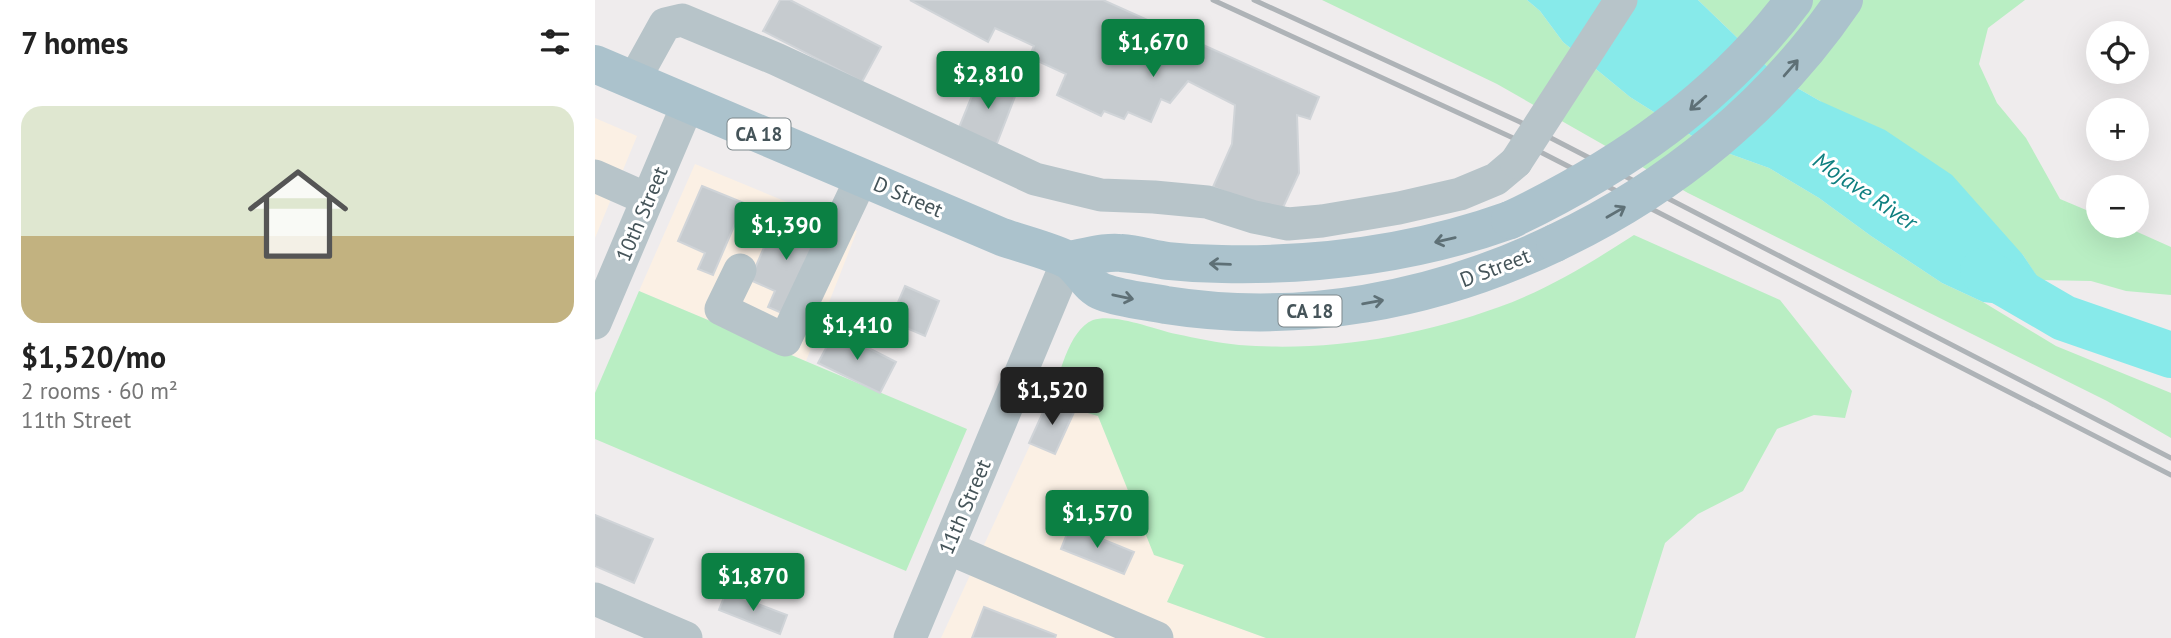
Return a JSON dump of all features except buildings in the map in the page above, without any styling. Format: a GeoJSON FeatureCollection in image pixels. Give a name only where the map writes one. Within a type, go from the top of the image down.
{"type":"FeatureCollection","features":[{"type":"Feature","properties":{"kind":"main road","name":"D Street"},"geometry":{"type":"LineString","coordinates":[[1068,260],[1119,252],[1171,261],[1219,264],[1308,263],[1409,248],[1469,234],[1510,220],[1603,172],[1682,117],[1733,71],[1794,0]]}},
{"type":"Feature","properties":{"kind":"main road","name":"D Street"},"geometry":{"type":"LineString","coordinates":[[595,64],[1002,237],[1068,260],[1100,292],[1201,310],[1282,313],[1404,297],[1479,276],[1555,243],[1638,199],[1697,157],[1733,127],[1785,76],[1844,0]]}},
{"type":"Feature","properties":{"kind":"street"},"geometry":{"type":"LineString","coordinates":[[634,80],[665,24],[682,20],[776,59],[1035,178],[1101,195],[1207,202],[1254,217],[1288,224],[1399,208],[1461,194],[1496,179],[1516,162],[1621,0]]}},
{"type":"Feature","properties":{"kind":"street","name":"10th Street"},"geometry":{"type":"LineString","coordinates":[[595,323],[688,104]]}},
{"type":"Feature","properties":{"kind":"street"},"geometry":{"type":"LineString","coordinates":[[595,176],[647,199]]}},
{"type":"Feature","properties":{"kind":"street"},"geometry":{"type":"LineString","coordinates":[[740,270],[721,309],[785,340],[862,177]]}},
{"type":"Feature","properties":{"kind":"street","name":"11th Street"},"geometry":{"type":"LineString","coordinates":[[911,638],[1068,260]]}},
{"type":"Feature","properties":{"kind":"street"},"geometry":{"type":"LineString","coordinates":[[948,548],[1157,638]]}},
{"type":"Feature","properties":{"kind":"street"},"geometry":{"type":"LineString","coordinates":[[595,599],[684,638]]}},
{"type":"Feature","properties":{"kind":"shaded area"},"geometry":{"type":"Polygon","coordinates":[[[595,118],[637,136],[595,238],[595,118]]]}},
{"type":"Feature","properties":{"kind":"shaded area"},"geometry":{"type":"Polygon","coordinates":[[[695,164],[857,231],[806,361],[639,291],[695,164]]]}},
{"type":"Feature","properties":{"kind":"shaded area"},"geometry":{"type":"Polygon","coordinates":[[[1050,402],[1098,416],[1154,552],[1184,565],[1168,602],[1266,638],[941,638],[1050,402]]]}},
{"type":"Feature","properties":{"kind":"green space"},"geometry":{"type":"Polygon","coordinates":[[[1322,0],[1527,0],[1540,11],[1563,42],[1630,97],[1708,146],[1769,168],[1819,198],[1942,283],[1983,302],[2056,346],[2171,393],[2171,438],[2107,401],[1688,193],[1497,84],[1322,0]]]}},
{"type":"Feature","properties":{"kind":"green space"},"geometry":{"type":"Polygon","coordinates":[[[1698,0],[2025,0],[1988,28],[1979,64],[1997,103],[2026,138],[2060,199],[2086,210],[2086,238],[2149,237],[2171,247],[2171,295],[2126,291],[2091,281],[2039,280],[2023,255],[1820,101],[1778,77],[1698,0]]]}},
{"type":"Feature","properties":{"kind":"green space"},"geometry":{"type":"Polygon","coordinates":[[[1634,235],[1780,300],[1852,391],[1845,418],[1814,415],[1777,429],[1743,491],[1698,514],[1665,543],[1635,638],[1266,638],[1167,602],[1184,565],[1154,555],[1098,416],[1050,402],[1071,344],[1084,325],[1093,320],[1123,320],[1176,334],[1239,345],[1305,346],[1371,340],[1436,327],[1517,300],[1569,275],[1634,235]]]}},
{"type":"Feature","properties":{"kind":"green space"},"geometry":{"type":"Polygon","coordinates":[[[639,291],[967,429],[906,571],[595,439],[595,393],[639,291]]]}},
{"type":"Feature","properties":{"kind":"water"},"geometry":{"type":"Polygon","coordinates":[[[1527,0],[1698,0],[1778,77],[1820,101],[1885,130],[1952,175],[2023,255],[2051,297],[2018,306],[1983,302],[1942,283],[1819,198],[1769,168],[1708,146],[1630,97],[1563,42],[1540,11],[1527,0]]]}},
{"type":"Feature","properties":{"kind":"waterway","name":"Mojave River"},"geometry":{"type":"LineString","coordinates":[[1983,271],[2064,318],[2171,355]]}},
{"type":"Feature","properties":{"kind":"railway"},"geometry":{"type":"LineString","coordinates":[[1213,0],[1511,137],[2171,475]]}},
{"type":"Feature","properties":{"kind":"railway"},"geometry":{"type":"LineString","coordinates":[[1254,0],[1520,122],[2171,458]]}}]}
